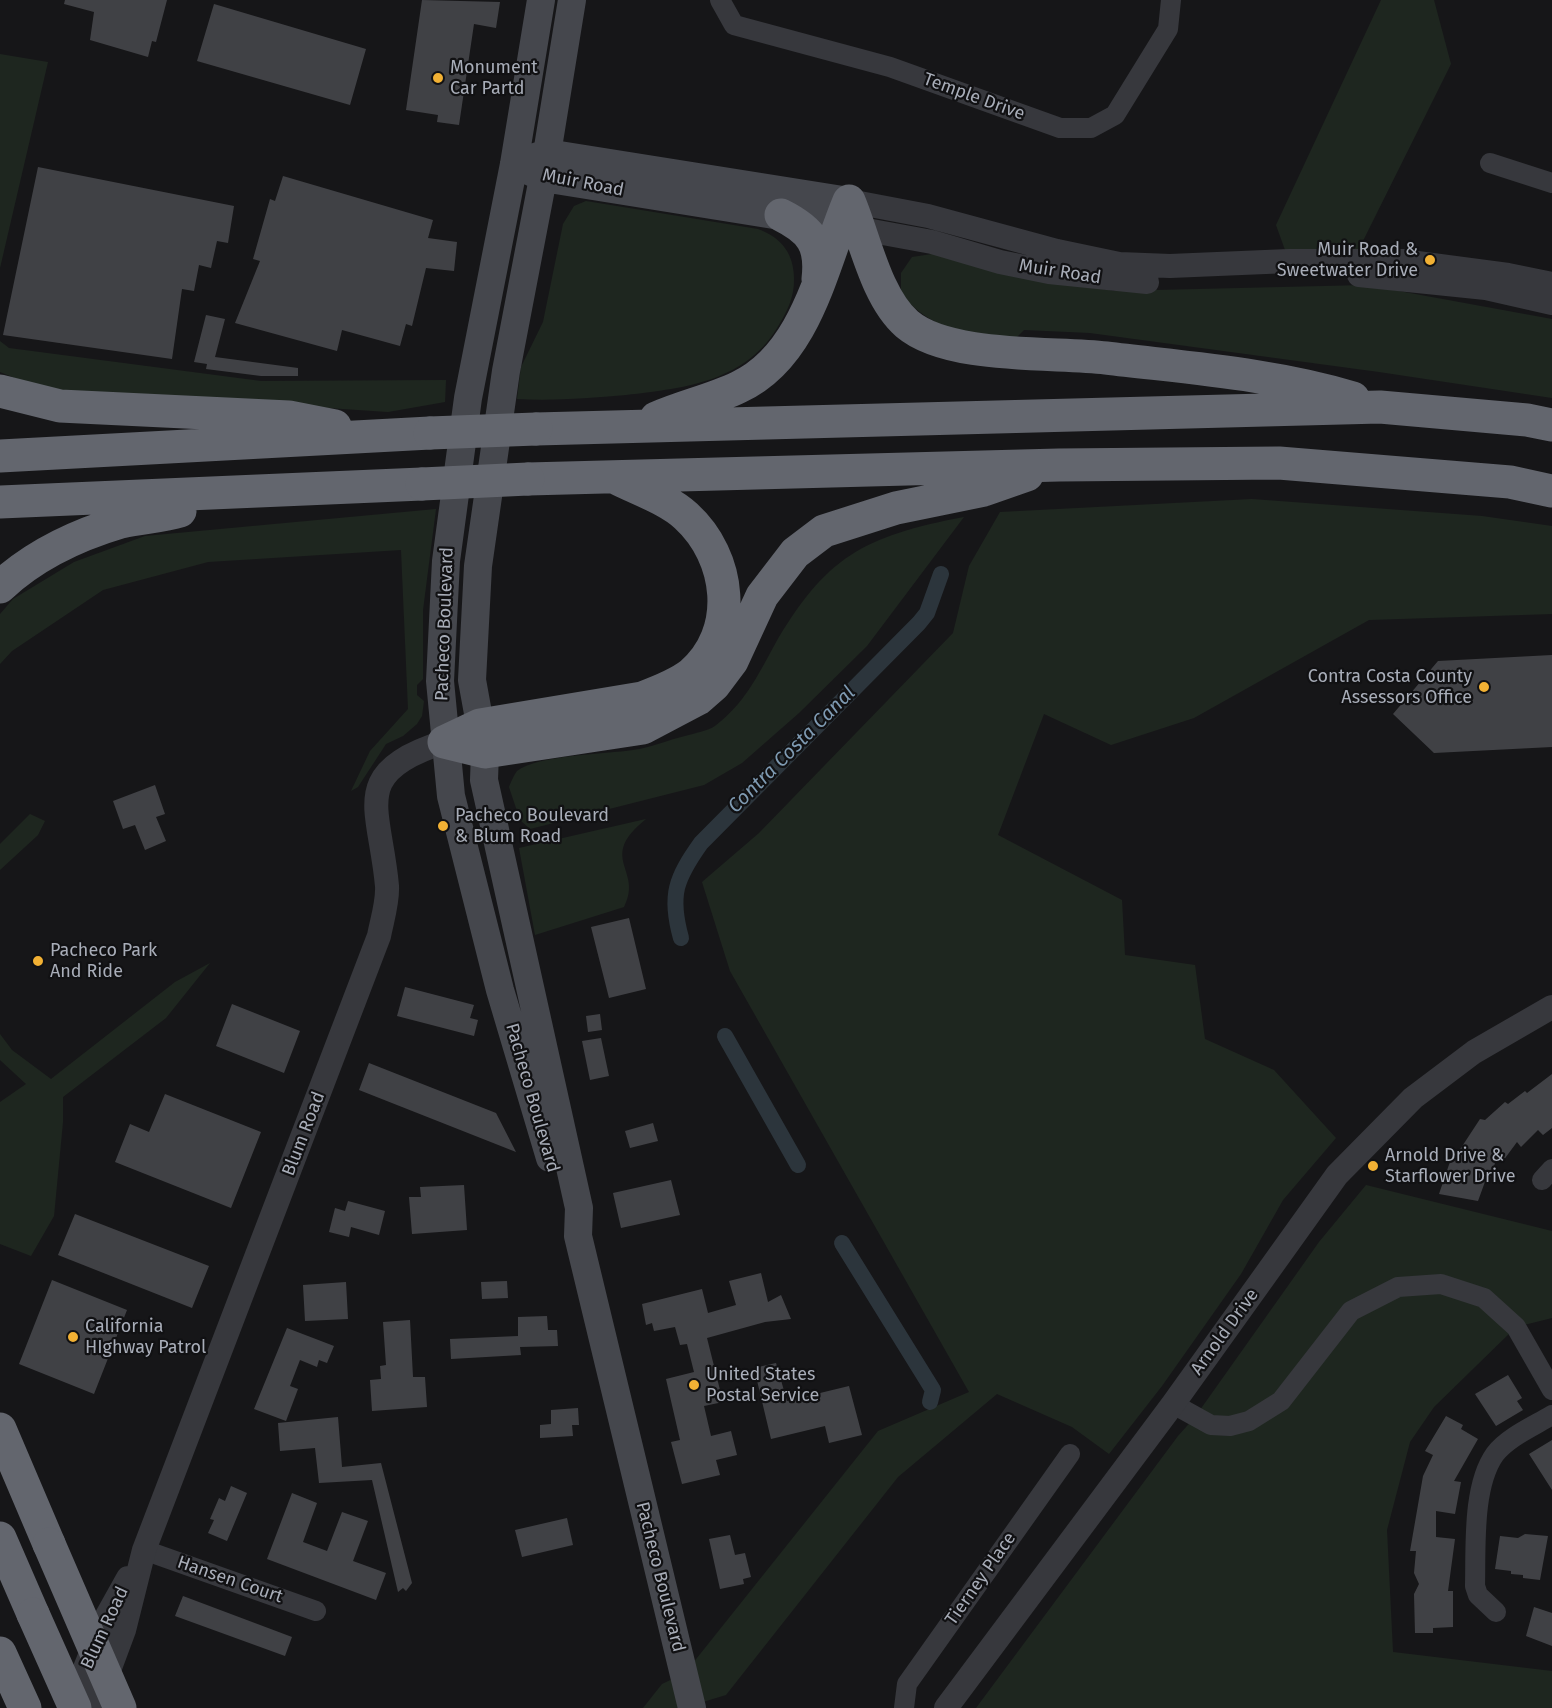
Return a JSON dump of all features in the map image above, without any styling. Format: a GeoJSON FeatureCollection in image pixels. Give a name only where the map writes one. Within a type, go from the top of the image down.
{"type":"FeatureCollection","features":[{"type":"Feature","properties":{"kind":"highway"},"geometry":{"type":"LineString","coordinates":[[781,215],[802,226],[815,244],[820,259],[818,282]]}},
{"type":"Feature","properties":{"kind":"highway"},"geometry":{"type":"LineString","coordinates":[[636,426],[685,405],[740,387],[763,371],[792,340],[850,219]]}},
{"type":"Feature","properties":{"kind":"highway"},"geometry":{"type":"LineString","coordinates":[[850,219],[890,305],[908,325],[940,342],[967,347],[1104,358],[1306,384],[1380,406]]}},
{"type":"Feature","properties":{"kind":"highway"},"geometry":{"type":"LineString","coordinates":[[0,390],[60,406],[290,417],[378,435]]}},
{"type":"Feature","properties":{"kind":"highway"},"geometry":{"type":"LineString","coordinates":[[0,456],[378,435],[536,429],[1380,406],[1527,420],[1552,425]]}},
{"type":"Feature","properties":{"kind":"highway"},"geometry":{"type":"LineString","coordinates":[[0,502],[528,479],[1059,465],[1280,463],[1510,482],[1552,491]]}},
{"type":"Feature","properties":{"kind":"highway"},"geometry":{"type":"LineString","coordinates":[[444,742],[643,728],[698,699],[714,685],[732,661],[762,596],[795,554],[824,531],[896,508],[984,490],[1059,465]]}},
{"type":"Feature","properties":{"kind":"highway"},"geometry":{"type":"LineString","coordinates":[[483,738],[642,698],[691,674],[711,649],[722,619],[723,585],[721,567],[707,538],[685,515],[613,477]]}},
{"type":"Feature","properties":{"kind":"highway"},"geometry":{"type":"LineString","coordinates":[[0,587],[15,573],[59,545],[123,522],[168,515],[237,492]]}},
{"type":"Feature","properties":{"kind":"highway"},"geometry":{"type":"LineString","coordinates":[[0,1429],[120,1708]]}},
{"type":"Feature","properties":{"kind":"highway"},"geometry":{"type":"LineString","coordinates":[[0,1538],[75,1708]]}},
{"type":"Feature","properties":{"kind":"highway"},"geometry":{"type":"LineString","coordinates":[[2,1660],[25,1708]]}},
{"type":"Feature","properties":{"kind":"main road","name":"Pacheco Boulevard"},"geometry":{"type":"LineString","coordinates":[[541,0],[514,164],[468,398],[446,561],[440,681],[444,742],[451,796],[500,990],[534,1099],[565,1213],[578,1236]]}},
{"type":"Feature","properties":{"kind":"main road","name":"Pacheco Boulevard"},"geometry":{"type":"LineString","coordinates":[[572,0],[545,165],[506,371],[478,563],[472,680],[483,738],[484,780],[579,1208],[578,1236],[692,1708]]}},
{"type":"Feature","properties":{"kind":"main road","name":"Muir Road"},"geometry":{"type":"LineString","coordinates":[[514,164],[545,165],[850,219]]}},
{"type":"Feature","properties":{"kind":"main road","name":"Muir Road"},"geometry":{"type":"LineString","coordinates":[[545,165],[781,215],[850,219]]}},
{"type":"Feature","properties":{"kind":"street","name":"Temple Drive"},"geometry":{"type":"LineString","coordinates":[[720,0],[734,25],[890,67],[1060,128],[1091,128],[1115,115],[1168,29],[1171,0]]}},
{"type":"Feature","properties":{"kind":"street"},"geometry":{"type":"LineString","coordinates":[[1490,163],[1552,183]]}},
{"type":"Feature","properties":{"kind":"street","name":"Muir Road"},"geometry":{"type":"LineString","coordinates":[[850,219],[928,216],[1057,251],[1119,264],[1170,266],[1402,261],[1508,275],[1552,284]]}},
{"type":"Feature","properties":{"kind":"street","name":"Muir Road"},"geometry":{"type":"LineString","coordinates":[[850,219],[1000,262],[1115,280],[1163,283],[1360,275],[1486,288],[1552,303]]}},
{"type":"Feature","properties":{"kind":"street"},"geometry":{"type":"LineString","coordinates":[[1486,288],[1552,294]]}},
{"type":"Feature","properties":{"kind":"street","name":"Blum Road"},"geometry":{"type":"LineString","coordinates":[[95,1708],[124,1630],[144,1550],[379,936],[387,889],[376,811],[379,781],[394,764],[417,751],[444,742]]}},
{"type":"Feature","properties":{"kind":"street","name":"Arnold Drive"},"geometry":{"type":"LineString","coordinates":[[946,1708],[1249,1301],[1308,1213],[1359,1151],[1413,1098],[1474,1052],[1552,1007]]}},
{"type":"Feature","properties":{"kind":"street"},"geometry":{"type":"LineString","coordinates":[[1173,1404],[1211,1425],[1230,1426],[1249,1421],[1281,1401],[1351,1311],[1398,1287],[1441,1284],[1484,1298],[1516,1327],[1552,1390]]}},
{"type":"Feature","properties":{"kind":"street"},"geometry":{"type":"LineString","coordinates":[[1496,1612],[1478,1595],[1475,1586],[1480,1494],[1485,1476],[1495,1454],[1513,1439],[1552,1415]]}},
{"type":"Feature","properties":{"kind":"street","name":"Tierney Place"},"geometry":{"type":"LineString","coordinates":[[904,1708],[907,1684],[1070,1454]]}},
{"type":"Feature","properties":{"kind":"street","name":"Blum Road"},"geometry":{"type":"LineString","coordinates":[[69,1708],[104,1621],[144,1550]]}},
{"type":"Feature","properties":{"kind":"street","name":"Hansen Court"},"geometry":{"type":"LineString","coordinates":[[144,1550],[316,1611]]}},
{"type":"Feature","properties":{"kind":"shaded area"},"geometry":{"type":"Polygon","coordinates":[[[1381,0],[1434,0],[1451,64],[1353,261],[1289,261],[1276,225],[1381,0]]]}},
{"type":"Feature","properties":{"kind":"shaded area"},"geometry":{"type":"Polygon","coordinates":[[[0,54],[48,62],[0,268],[0,54]]]}},
{"type":"Feature","properties":{"kind":"shaded area"},"geometry":{"type":"Polygon","coordinates":[[[586,201],[758,229],[774,237],[785,248],[792,262],[794,286],[786,313],[767,342],[751,358],[733,369],[693,384],[626,395],[517,399],[521,367],[543,322],[563,224],[574,206],[586,201]]]}},
{"type":"Feature","properties":{"kind":"shaded area"},"geometry":{"type":"Polygon","coordinates":[[[932,254],[1114,291],[1366,285],[1552,319],[1552,398],[1090,333],[1024,330],[1015,339],[953,329],[928,317],[901,295],[901,273],[912,257],[932,254]]]}},
{"type":"Feature","properties":{"kind":"shaded area"},"geometry":{"type":"Polygon","coordinates":[[[0,341],[9,348],[261,381],[446,380],[445,402],[388,412],[42,389],[0,372],[0,341]]]}},
{"type":"Feature","properties":{"kind":"shaded area"},"geometry":{"type":"Polygon","coordinates":[[[1252,499],[1482,516],[1552,526],[1552,614],[1369,620],[1194,718],[1111,745],[1044,714],[998,835],[1122,900],[1125,955],[1195,965],[1205,1039],[1274,1070],[1336,1138],[1283,1200],[1241,1274],[1162,1386],[1109,1454],[1072,1427],[997,1394],[898,1477],[726,1695],[683,1708],[643,1708],[662,1684],[685,1673],[878,1431],[969,1392],[730,971],[702,882],[759,833],[953,633],[969,566],[1000,512],[1252,499]]]}},
{"type":"Feature","properties":{"kind":"shaded area"},"geometry":{"type":"Polygon","coordinates":[[[436,509],[423,610],[423,679],[417,685],[417,695],[424,701],[422,716],[417,724],[403,736],[386,744],[358,787],[351,791],[370,751],[408,709],[401,550],[208,562],[103,590],[12,651],[0,664],[0,614],[13,599],[74,562],[145,536],[436,509]]]}},
{"type":"Feature","properties":{"kind":"shaded area"},"geometry":{"type":"Polygon","coordinates":[[[964,517],[867,646],[799,713],[742,763],[704,785],[530,829],[520,820],[509,787],[517,771],[556,758],[639,749],[712,728],[725,718],[742,699],[793,616],[811,591],[830,571],[851,555],[873,543],[929,524],[964,517]]]}},
{"type":"Feature","properties":{"kind":"shaded area"},"geometry":{"type":"Polygon","coordinates":[[[30,814],[45,821],[38,835],[0,870],[0,844],[30,814]]]}},
{"type":"Feature","properties":{"kind":"shaded area"},"geometry":{"type":"Polygon","coordinates":[[[646,819],[624,844],[622,854],[629,883],[629,894],[624,907],[535,935],[519,848],[646,819]]]}},
{"type":"Feature","properties":{"kind":"shaded area"},"geometry":{"type":"Polygon","coordinates":[[[210,963],[166,1018],[63,1097],[63,1122],[54,1216],[31,1256],[0,1244],[0,1102],[26,1084],[0,1060],[0,1034],[12,1050],[51,1079],[175,982],[210,963]]]}},
{"type":"Feature","properties":{"kind":"shaded area"},"geometry":{"type":"Polygon","coordinates":[[[1366,1185],[1552,1231],[1552,1318],[1516,1327],[1434,1407],[1410,1442],[1387,1530],[1393,1652],[1552,1671],[1552,1708],[976,1708],[1178,1436],[1195,1417],[1319,1242],[1366,1185]]]}},
{"type":"Feature","properties":{"kind":"building"},"geometry":{"type":"Polygon","coordinates":[[[65,0],[167,0],[156,42],[152,41],[148,57],[90,40],[94,12],[64,4],[65,0]]]}},
{"type":"Feature","properties":{"kind":"building"},"geometry":{"type":"Polygon","coordinates":[[[422,0],[500,2],[496,28],[474,24],[459,125],[437,122],[438,115],[406,110],[422,0]]]}},
{"type":"Feature","properties":{"kind":"building"},"geometry":{"type":"Polygon","coordinates":[[[214,4],[366,49],[350,105],[197,61],[214,4]]]}},
{"type":"Feature","properties":{"kind":"building"},"geometry":{"type":"Polygon","coordinates":[[[38,167],[234,206],[228,243],[217,241],[211,268],[199,265],[194,291],[182,289],[172,359],[3,335],[38,167]]]}},
{"type":"Feature","properties":{"kind":"building"},"geometry":{"type":"Polygon","coordinates":[[[283,176],[433,220],[428,238],[457,242],[454,271],[426,268],[412,326],[406,324],[400,346],[342,330],[337,351],[235,323],[260,261],[253,259],[270,199],[275,201],[283,176]]]}},
{"type":"Feature","properties":{"kind":"building"},"geometry":{"type":"Polygon","coordinates":[[[206,315],[225,319],[215,357],[298,368],[298,376],[261,376],[206,369],[207,364],[194,362],[206,315]]]}},
{"type":"Feature","properties":{"kind":"building","name":"Contra Costa County Assessors Office"},"geometry":{"type":"Polygon","coordinates":[[[1552,655],[1552,747],[1434,753],[1393,714],[1438,661],[1552,655]]]}},
{"type":"Feature","properties":{"kind":"building"},"geometry":{"type":"Polygon","coordinates":[[[155,785],[165,814],[156,817],[166,841],[145,850],[135,825],[123,829],[113,801],[155,785]]]}},
{"type":"Feature","properties":{"kind":"building"},"geometry":{"type":"Polygon","coordinates":[[[629,918],[646,989],[609,998],[591,927],[629,918]]]}},
{"type":"Feature","properties":{"kind":"building"},"geometry":{"type":"Polygon","coordinates":[[[405,987],[474,1005],[470,1018],[478,1020],[474,1036],[397,1016],[405,987]]]}},
{"type":"Feature","properties":{"kind":"building"},"geometry":{"type":"Polygon","coordinates":[[[232,1004],[300,1031],[284,1073],[216,1046],[232,1004]]]}},
{"type":"Feature","properties":{"kind":"building"},"geometry":{"type":"Polygon","coordinates":[[[600,1014],[602,1030],[588,1032],[586,1016],[600,1014]]]}},
{"type":"Feature","properties":{"kind":"building"},"geometry":{"type":"Polygon","coordinates":[[[601,1038],[609,1076],[590,1080],[582,1041],[601,1038]]]}},
{"type":"Feature","properties":{"kind":"building"},"geometry":{"type":"Polygon","coordinates":[[[369,1063],[496,1113],[516,1152],[359,1090],[369,1063]]]}},
{"type":"Feature","properties":{"kind":"building"},"geometry":{"type":"Polygon","coordinates":[[[1552,1074],[1552,1128],[1543,1135],[1538,1130],[1521,1147],[1517,1142],[1503,1161],[1497,1157],[1489,1181],[1486,1179],[1478,1201],[1439,1194],[1454,1150],[1459,1151],[1480,1119],[1485,1120],[1505,1102],[1508,1104],[1525,1091],[1527,1093],[1552,1074]]]}},
{"type":"Feature","properties":{"kind":"building"},"geometry":{"type":"Polygon","coordinates":[[[165,1094],[261,1132],[231,1208],[115,1162],[130,1124],[149,1132],[165,1094]]]}},
{"type":"Feature","properties":{"kind":"building"},"geometry":{"type":"Polygon","coordinates":[[[653,1123],[658,1141],[630,1148],[625,1131],[653,1123]]]}},
{"type":"Feature","properties":{"kind":"building"},"geometry":{"type":"Polygon","coordinates":[[[671,1180],[680,1215],[621,1228],[613,1193],[671,1180]]]}},
{"type":"Feature","properties":{"kind":"building"},"geometry":{"type":"Polygon","coordinates":[[[464,1185],[467,1230],[412,1234],[409,1197],[421,1197],[420,1187],[464,1185]]]}},
{"type":"Feature","properties":{"kind":"building"},"geometry":{"type":"Polygon","coordinates":[[[348,1201],[385,1211],[379,1235],[351,1227],[349,1237],[329,1232],[335,1208],[345,1211],[348,1201]]]}},
{"type":"Feature","properties":{"kind":"building"},"geometry":{"type":"Polygon","coordinates":[[[75,1214],[209,1266],[192,1308],[58,1255],[75,1214]]]}},
{"type":"Feature","properties":{"kind":"building"},"geometry":{"type":"Polygon","coordinates":[[[761,1273],[768,1302],[781,1295],[791,1319],[765,1322],[707,1338],[723,1402],[704,1406],[711,1436],[731,1431],[737,1455],[716,1460],[720,1475],[682,1484],[671,1442],[680,1440],[666,1379],[694,1372],[687,1344],[680,1345],[675,1327],[654,1331],[652,1323],[646,1325],[642,1304],[702,1289],[708,1313],[736,1305],[729,1281],[761,1273]]]}},
{"type":"Feature","properties":{"kind":"building","name":"California HIghway Patrol"},"geometry":{"type":"Polygon","coordinates":[[[52,1280],[127,1310],[94,1394],[19,1364],[52,1280]]]}},
{"type":"Feature","properties":{"kind":"building"},"geometry":{"type":"Polygon","coordinates":[[[507,1281],[508,1298],[482,1299],[481,1282],[507,1281]]]}},
{"type":"Feature","properties":{"kind":"building"},"geometry":{"type":"Polygon","coordinates":[[[346,1282],[348,1319],[305,1321],[303,1285],[346,1282]]]}},
{"type":"Feature","properties":{"kind":"building"},"geometry":{"type":"Polygon","coordinates":[[[547,1316],[548,1330],[557,1330],[558,1346],[520,1347],[521,1355],[451,1359],[450,1339],[518,1336],[518,1317],[547,1316]]]}},
{"type":"Feature","properties":{"kind":"building"},"geometry":{"type":"Polygon","coordinates":[[[410,1320],[413,1377],[425,1377],[427,1407],[372,1411],[370,1380],[381,1379],[380,1366],[386,1365],[383,1322],[410,1320]]]}},
{"type":"Feature","properties":{"kind":"building"},"geometry":{"type":"Polygon","coordinates":[[[287,1328],[334,1346],[327,1363],[319,1360],[317,1367],[300,1360],[290,1386],[298,1389],[286,1421],[254,1409],[287,1328]]]}},
{"type":"Feature","properties":{"kind":"building"},"geometry":{"type":"Polygon","coordinates":[[[776,1363],[787,1401],[849,1386],[862,1435],[829,1443],[825,1426],[771,1439],[754,1368],[776,1363]]]}},
{"type":"Feature","properties":{"kind":"building"},"geometry":{"type":"Polygon","coordinates":[[[1508,1375],[1522,1398],[1517,1401],[1523,1410],[1496,1426],[1475,1394],[1508,1375]]]}},
{"type":"Feature","properties":{"kind":"building"},"geometry":{"type":"Polygon","coordinates":[[[578,1408],[579,1425],[572,1425],[573,1436],[540,1438],[540,1425],[551,1424],[551,1410],[578,1408]]]}},
{"type":"Feature","properties":{"kind":"building"},"geometry":{"type":"Polygon","coordinates":[[[1446,1416],[1463,1425],[1461,1429],[1478,1439],[1454,1481],[1461,1482],[1455,1514],[1436,1511],[1436,1537],[1455,1539],[1448,1591],[1453,1591],[1453,1627],[1433,1628],[1433,1633],[1415,1633],[1414,1594],[1419,1584],[1414,1573],[1416,1551],[1410,1551],[1423,1476],[1433,1455],[1425,1451],[1446,1416]]]}},
{"type":"Feature","properties":{"kind":"building"},"geometry":{"type":"Polygon","coordinates":[[[338,1417],[342,1467],[381,1463],[412,1583],[406,1591],[403,1588],[398,1592],[372,1480],[319,1483],[315,1448],[280,1451],[278,1423],[338,1417]]]}},
{"type":"Feature","properties":{"kind":"building"},"geometry":{"type":"Polygon","coordinates":[[[1552,1440],[1552,1490],[1529,1454],[1552,1440]]]}},
{"type":"Feature","properties":{"kind":"building"},"geometry":{"type":"Polygon","coordinates":[[[231,1486],[247,1493],[227,1541],[208,1533],[214,1520],[210,1519],[219,1498],[225,1501],[231,1486]]]}},
{"type":"Feature","properties":{"kind":"building"},"geometry":{"type":"Polygon","coordinates":[[[292,1493],[317,1503],[303,1542],[327,1551],[342,1512],[368,1521],[353,1561],[386,1573],[376,1600],[267,1559],[292,1493]]]}},
{"type":"Feature","properties":{"kind":"building"},"geometry":{"type":"Polygon","coordinates":[[[567,1518],[573,1545],[522,1557],[515,1530],[567,1518]]]}},
{"type":"Feature","properties":{"kind":"building"},"geometry":{"type":"Polygon","coordinates":[[[1525,1534],[1548,1536],[1540,1580],[1523,1578],[1523,1575],[1511,1574],[1511,1571],[1495,1569],[1500,1536],[1518,1538],[1525,1534]]]}},
{"type":"Feature","properties":{"kind":"building"},"geometry":{"type":"Polygon","coordinates":[[[730,1535],[735,1555],[745,1553],[751,1577],[743,1579],[744,1584],[720,1589],[709,1539],[730,1535]]]}},
{"type":"Feature","properties":{"kind":"building"},"geometry":{"type":"Polygon","coordinates":[[[183,1596],[292,1637],[285,1656],[175,1616],[183,1596]]]}},
{"type":"Feature","properties":{"kind":"building"},"geometry":{"type":"Polygon","coordinates":[[[1534,1607],[1552,1613],[1552,1646],[1526,1636],[1534,1607]]]}},
{"type":"Feature","properties":{"kind":"waterway","name":"Contra Costa Canal"},"geometry":{"type":"LineString","coordinates":[[681,938],[677,923],[675,898],[677,888],[686,867],[701,843],[919,623],[927,613],[941,574]]}},
{"type":"Feature","properties":{"kind":"waterway","name":"Contra Costa Canal"},"geometry":{"type":"LineString","coordinates":[[725,1036],[798,1165]]}},
{"type":"Feature","properties":{"kind":"waterway","name":"Contra Costa Canal"},"geometry":{"type":"LineString","coordinates":[[842,1243],[933,1390],[930,1402]]}},
{"type":"Feature","properties":{"kind":"place","name":"Monument Car Partd"},"geometry":{"type":"Point","coordinates":[438,78]}},
{"type":"Feature","properties":{"kind":"place","name":"Muir Road & Sweetwater Drive"},"geometry":{"type":"Point","coordinates":[1430,260]}},
{"type":"Feature","properties":{"kind":"place","name":"Contra Costa County Assessors Office"},"geometry":{"type":"Point","coordinates":[1484,687]}},
{"type":"Feature","properties":{"kind":"place","name":"Pacheco Boulevard & Blum Road"},"geometry":{"type":"Point","coordinates":[443,826]}},
{"type":"Feature","properties":{"kind":"place","name":"Pacheco Park And Ride"},"geometry":{"type":"Point","coordinates":[38,961]}},
{"type":"Feature","properties":{"kind":"place","name":"Arnold Drive & Starflower Drive"},"geometry":{"type":"Point","coordinates":[1373,1166]}},
{"type":"Feature","properties":{"kind":"place","name":"California HIghway Patrol"},"geometry":{"type":"Point","coordinates":[73,1337]}},
{"type":"Feature","properties":{"kind":"place","name":"United States Postal Service"},"geometry":{"type":"Point","coordinates":[694,1385]}}]}
